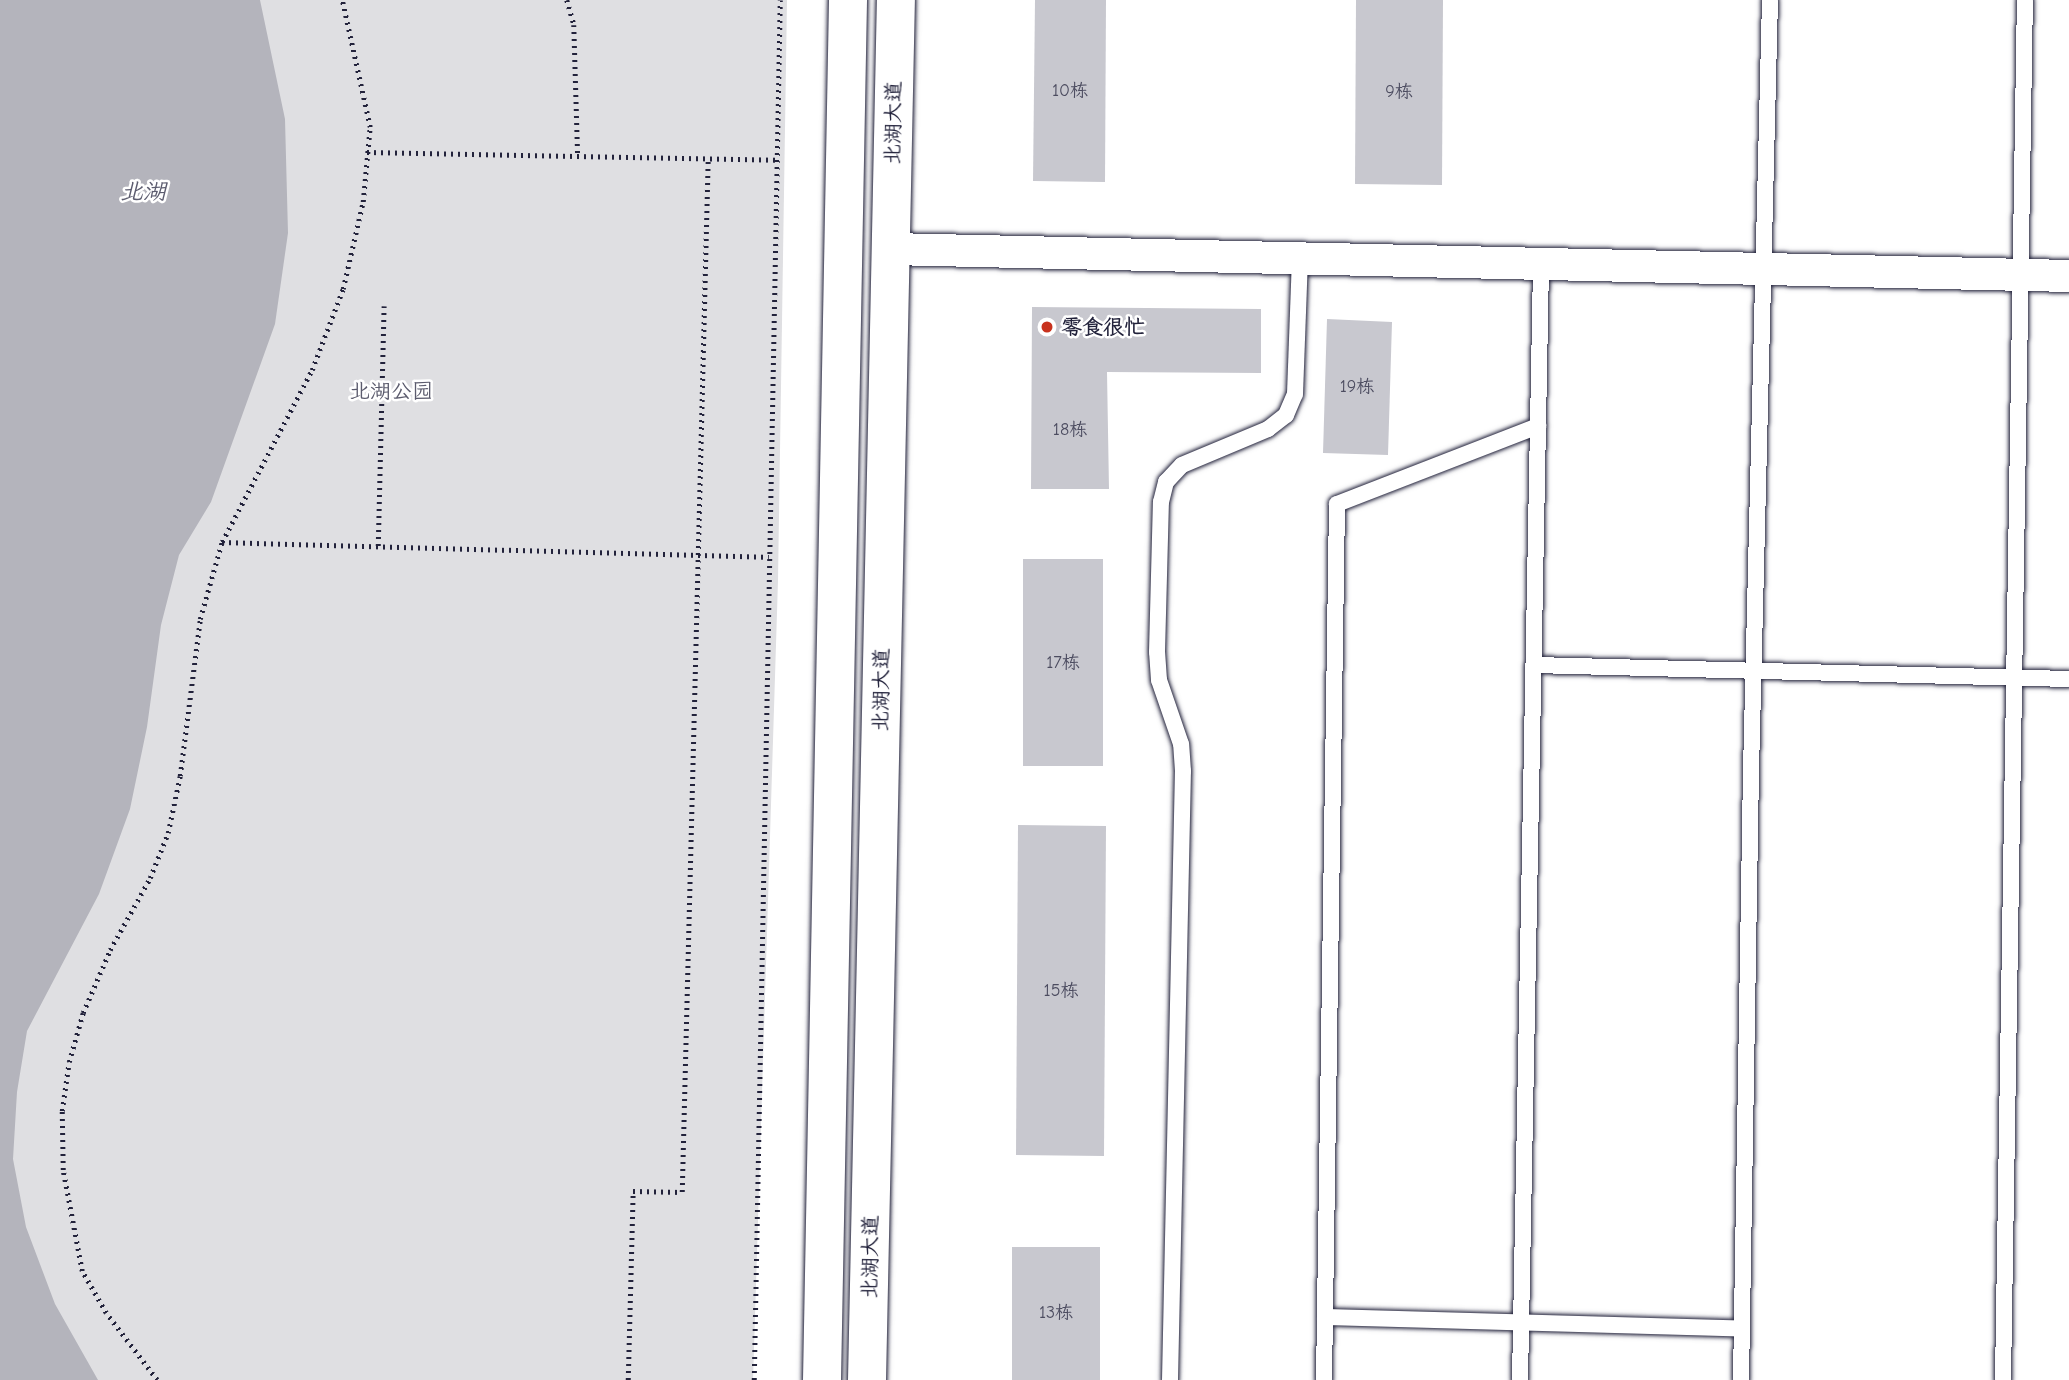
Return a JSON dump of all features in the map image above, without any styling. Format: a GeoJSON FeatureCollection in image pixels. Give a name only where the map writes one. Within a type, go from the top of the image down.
{"type":"FeatureCollection","features":[{"type":"Feature","properties":{"kind":"main road"},"geometry":{"type":"LineString","coordinates":[[822,1380],[848,0]]}},
{"type":"Feature","properties":{"kind":"main road","name":"北湖大道"},"geometry":{"type":"LineString","coordinates":[[867,1380],[896,0]]}},
{"type":"Feature","properties":{"kind":"street"},"geometry":{"type":"LineString","coordinates":[[890,249],[2069,276]]}},
{"type":"Feature","properties":{"kind":"lane"},"geometry":{"type":"LineString","coordinates":[[1741,1380],[1770,0]]}},
{"type":"Feature","properties":{"kind":"lane"},"geometry":{"type":"LineString","coordinates":[[2003,1380],[2025,0]]}},
{"type":"Feature","properties":{"kind":"lane"},"geometry":{"type":"LineString","coordinates":[[1170,1380],[1183,771],[1181,744],[1168,711],[1158,666],[1161,502],[1167,482],[1182,465],[1268,429],[1286,415],[1295,394],[1297,374],[1300,258]]}},
{"type":"Feature","properties":{"kind":"lane"},"geometry":{"type":"LineString","coordinates":[[1520,1380],[1541,264]]}},
{"type":"Feature","properties":{"kind":"lane"},"geometry":{"type":"LineString","coordinates":[[1324,1380],[1337,504],[1538,426]]}},
{"type":"Feature","properties":{"kind":"lane"},"geometry":{"type":"LineString","coordinates":[[1534,665],[2069,679]]}},
{"type":"Feature","properties":{"kind":"lane"},"geometry":{"type":"LineString","coordinates":[[1325,1317],[1742,1329]]}},
{"type":"Feature","properties":{"kind":"path"},"geometry":{"type":"LineString","coordinates":[[157,1380],[106,1312],[82,1271],[63,1170],[62,1111],[69,1062],[83,1013],[110,950],[150,878],[168,833],[180,776],[200,619],[222,542],[312,370],[342,289],[363,202],[370,127],[342,0]]}},
{"type":"Feature","properties":{"kind":"path"},"geometry":{"type":"LineString","coordinates":[[567,0],[573,25],[578,156]]}},
{"type":"Feature","properties":{"kind":"path"},"geometry":{"type":"LineString","coordinates":[[754,1380],[780,0]]}},
{"type":"Feature","properties":{"kind":"path"},"geometry":{"type":"LineString","coordinates":[[367,152],[777,160]]}},
{"type":"Feature","properties":{"kind":"path"},"geometry":{"type":"LineString","coordinates":[[628,1380],[633,1191],[682,1192],[708,159]]}},
{"type":"Feature","properties":{"kind":"path"},"geometry":{"type":"LineString","coordinates":[[378,547],[384,306]]}},
{"type":"Feature","properties":{"kind":"path"},"geometry":{"type":"LineString","coordinates":[[222,542],[769,558]]}},
{"type":"Feature","properties":{"kind":"green space","name":"北湖公园"},"geometry":{"type":"Polygon","coordinates":[[[0,0],[787,0],[778,580],[753,1380],[0,1380],[0,0]]]}},
{"type":"Feature","properties":{"kind":"water","name":"北湖"},"geometry":{"type":"Polygon","coordinates":[[[0,0],[260,0],[285,119],[288,233],[275,324],[211,502],[179,555],[161,625],[147,727],[130,809],[99,894],[27,1031],[17,1092],[13,1159],[26,1227],[55,1304],[98,1380],[0,1380],[0,0]]]}},
{"type":"Feature","properties":{"kind":"building"},"geometry":{"type":"Polygon","coordinates":[[[1035,0],[1106,0],[1105,182],[1033,181],[1035,0]]]}},
{"type":"Feature","properties":{"kind":"building"},"geometry":{"type":"Polygon","coordinates":[[[1356,0],[1443,0],[1442,185],[1355,184],[1356,0]]]}},
{"type":"Feature","properties":{"kind":"building"},"geometry":{"type":"Polygon","coordinates":[[[1032,307],[1261,309],[1261,373],[1107,372],[1109,489],[1031,489],[1032,307]]]}},
{"type":"Feature","properties":{"kind":"building"},"geometry":{"type":"Polygon","coordinates":[[[1327,319],[1392,322],[1388,455],[1323,453],[1327,319]]]}},
{"type":"Feature","properties":{"kind":"building"},"geometry":{"type":"Polygon","coordinates":[[[1023,559],[1103,559],[1103,766],[1023,766],[1023,559]]]}},
{"type":"Feature","properties":{"kind":"building"},"geometry":{"type":"Polygon","coordinates":[[[1018,825],[1106,826],[1104,1156],[1016,1155],[1018,825]]]}},
{"type":"Feature","properties":{"kind":"building"},"geometry":{"type":"Polygon","coordinates":[[[1012,1247],[1100,1247],[1100,1380],[1012,1380],[1012,1247]]]}},
{"type":"Feature","properties":{"kind":"place","name":"零食很忙"},"geometry":{"type":"Point","coordinates":[1047,327]}}]}
